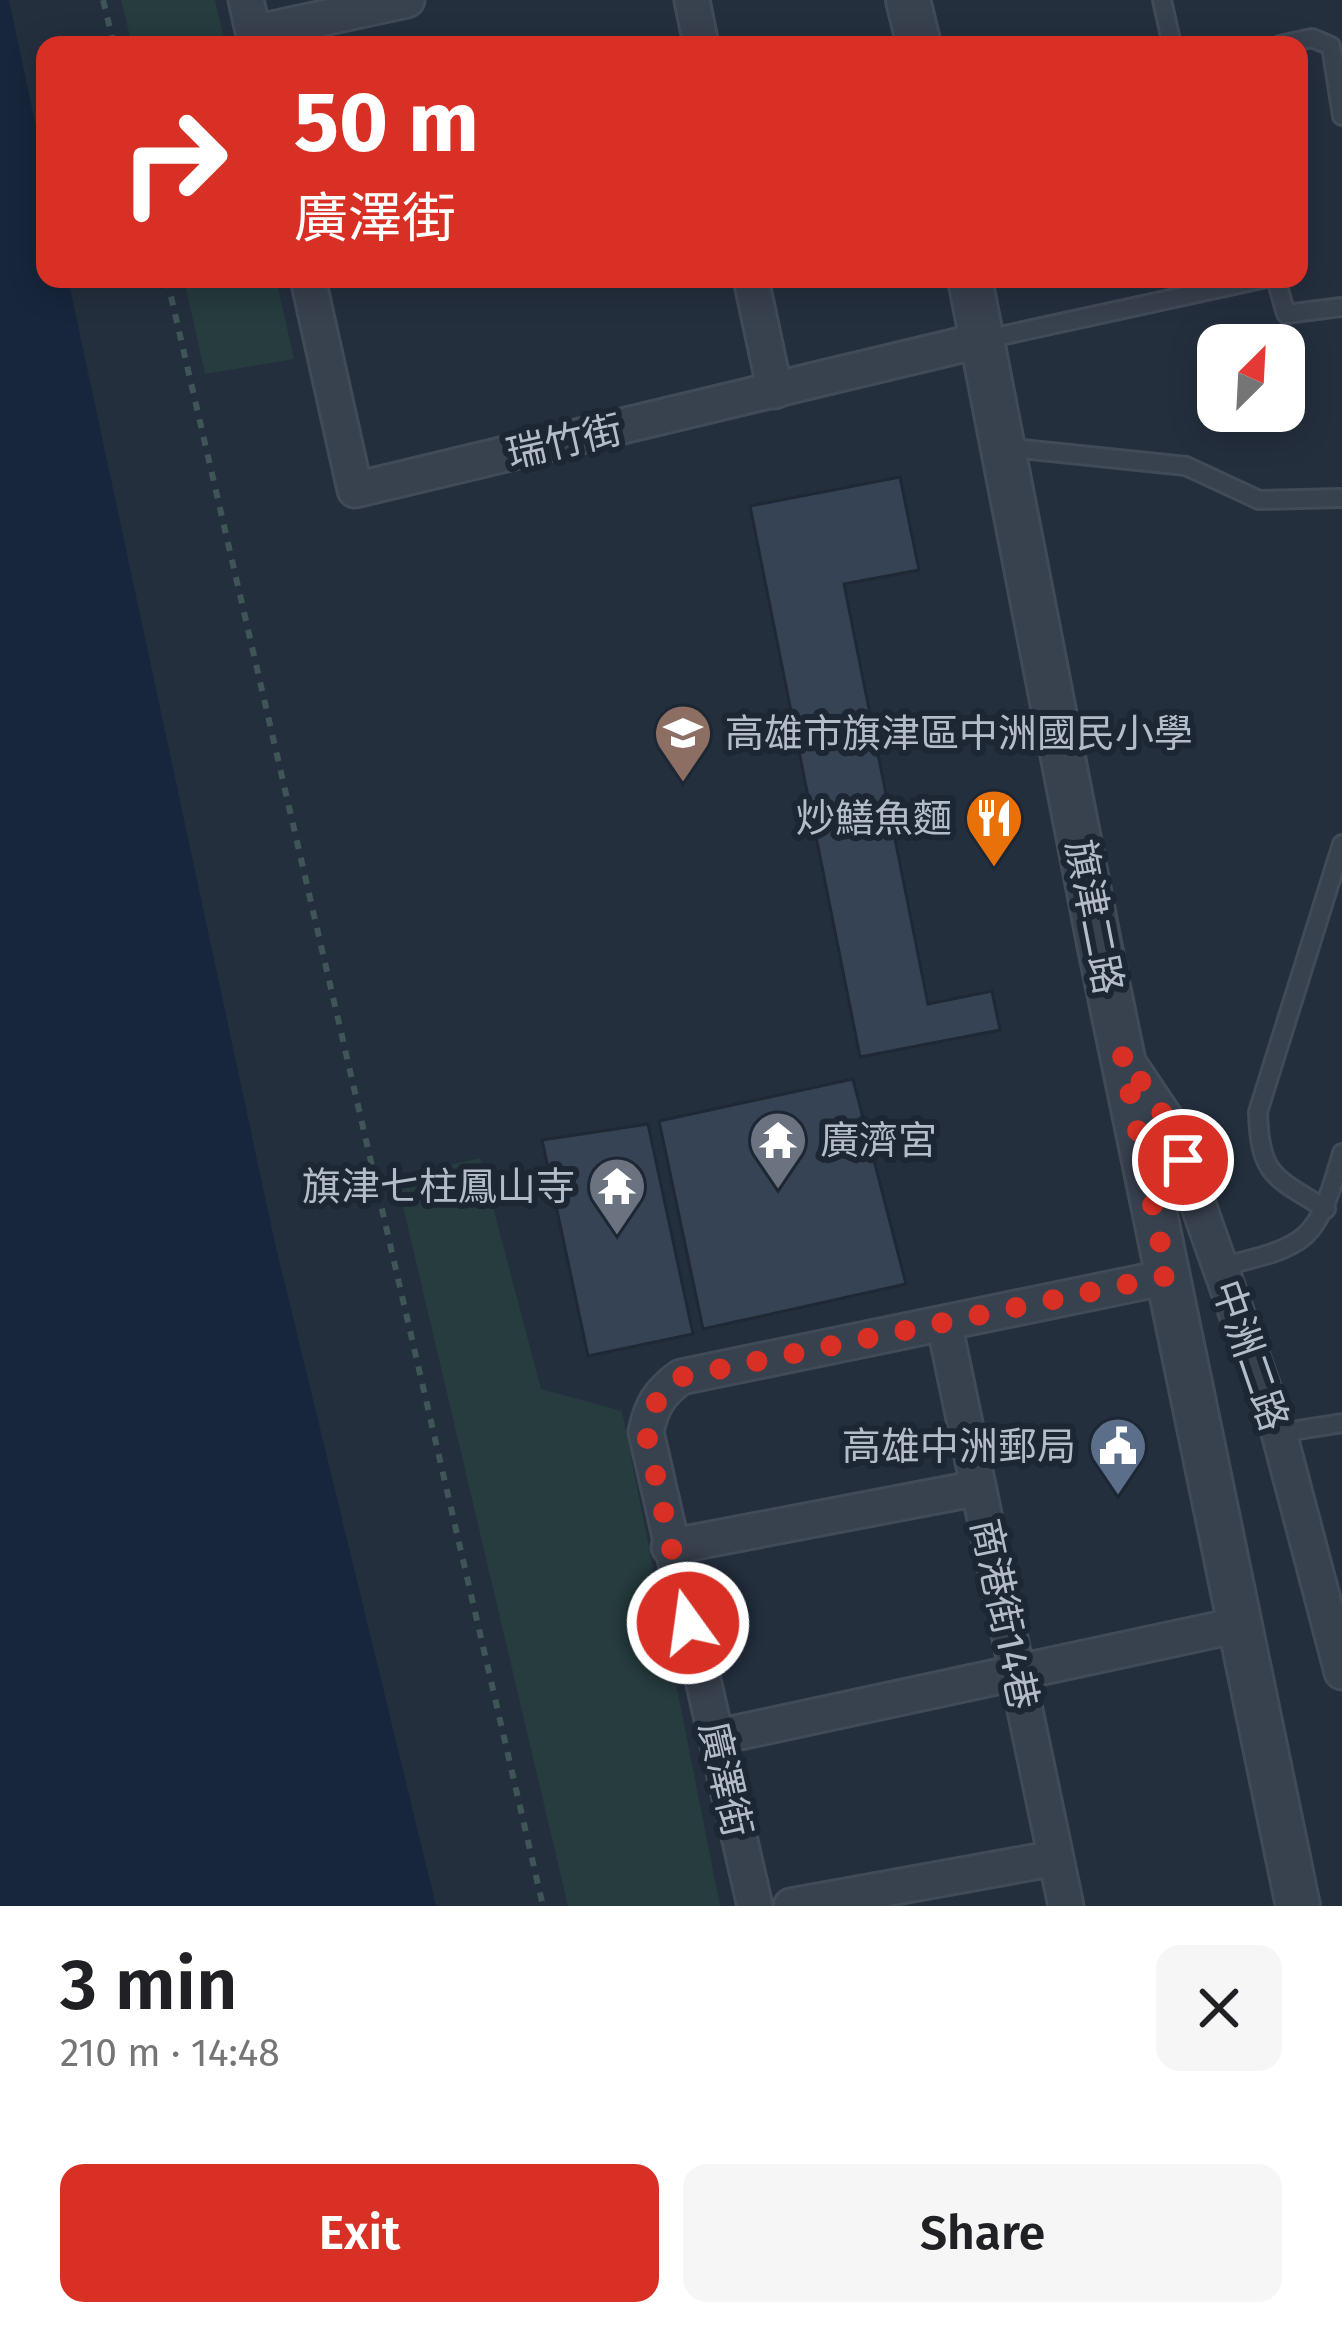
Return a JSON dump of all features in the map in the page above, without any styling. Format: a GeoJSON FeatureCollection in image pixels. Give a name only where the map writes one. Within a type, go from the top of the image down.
{"type":"FeatureCollection","features":[{"type":"Feature","properties":{"kind":"street"},"geometry":{"type":"LineString","coordinates":[[252,26],[407,0]]}},
{"type":"Feature","properties":{"kind":"street"},"geometry":{"type":"LineString","coordinates":[[692,0],[699,36]]}},
{"type":"Feature","properties":{"kind":"street"},"geometry":{"type":"LineString","coordinates":[[908,0],[917,36]]}},
{"type":"Feature","properties":{"kind":"street","name":"瑞竹街"},"geometry":{"type":"LineString","coordinates":[[310,288],[355,490],[982,340]]}},
{"type":"Feature","properties":{"kind":"street"},"geometry":{"type":"LineString","coordinates":[[753,288],[775,391]]}},
{"type":"Feature","properties":{"kind":"street","name":"旗津二路"},"geometry":{"type":"LineString","coordinates":[[972,288],[1122,1053],[1298,1906]]}},
{"type":"Feature","properties":{"kind":"street","name":"中洲二路"},"geometry":{"type":"LineString","coordinates":[[1122,1053],[1170,1125],[1279,1433],[1342,1672]]}},
{"type":"Feature","properties":{"kind":"street","name":"廣澤街"},"geometry":{"type":"LineString","coordinates":[[755,1906],[646,1432],[651,1410],[664,1389],[681,1377],[1167,1276]]}},
{"type":"Feature","properties":{"kind":"street","name":"商港街14巷"},"geometry":{"type":"LineString","coordinates":[[944,1323],[1066,1906]]}},
{"type":"Feature","properties":{"kind":"street"},"geometry":{"type":"LineString","coordinates":[[669,1547],[978,1488]]}},
{"type":"Feature","properties":{"kind":"street"},"geometry":{"type":"LineString","coordinates":[[717,1737],[1238,1624]]}},
{"type":"Feature","properties":{"kind":"street"},"geometry":{"type":"LineString","coordinates":[[791,1906],[1056,1858]]}},
{"type":"Feature","properties":{"kind":"lane"},"geometry":{"type":"LineString","coordinates":[[1162,0],[1170,36]]}},
{"type":"Feature","properties":{"kind":"lane"},"geometry":{"type":"LineString","coordinates":[[1308,39],[1331,46],[1342,116]]}},
{"type":"Feature","properties":{"kind":"lane"},"geometry":{"type":"LineString","coordinates":[[982,340],[1221,288]]}},
{"type":"Feature","properties":{"kind":"lane"},"geometry":{"type":"LineString","coordinates":[[1279,288],[1286,314],[1342,307]]}},
{"type":"Feature","properties":{"kind":"lane"},"geometry":{"type":"LineString","coordinates":[[1002,446],[1186,466],[1259,500],[1342,498]]}},
{"type":"Feature","properties":{"kind":"lane"},"geometry":{"type":"LineString","coordinates":[[1326,1209],[1276,1178],[1259,1152],[1258,1112],[1342,844]]}},
{"type":"Feature","properties":{"kind":"lane"},"geometry":{"type":"LineString","coordinates":[[1220,1267],[1290,1250],[1326,1209],[1342,1153]]}},
{"type":"Feature","properties":{"kind":"lane"},"geometry":{"type":"LineString","coordinates":[[1279,1433],[1342,1423]]}},
{"type":"Feature","properties":{"kind":"path"},"geometry":{"type":"LineString","coordinates":[[104,0],[112,36]]}},
{"type":"Feature","properties":{"kind":"path"},"geometry":{"type":"LineString","coordinates":[[169,288],[543,1906]]}},
{"type":"Feature","properties":{"kind":"green space"},"geometry":{"type":"Polygon","coordinates":[[[121,0],[215,0],[223,36],[130,36],[121,0]]]}},
{"type":"Feature","properties":{"kind":"green space"},"geometry":{"type":"Polygon","coordinates":[[[186,288],[278,288],[294,359],[205,374],[186,288]]]}},
{"type":"Feature","properties":{"kind":"green space"},"geometry":{"type":"Polygon","coordinates":[[[480,1158],[541,1389],[622,1411],[720,1906],[568,1906],[396,1177],[480,1158]]]}},
{"type":"Feature","properties":{"kind":"water"},"geometry":{"type":"Polygon","coordinates":[[[0,0],[9,0],[36,128],[36,288],[70,288],[274,1239],[436,1906],[0,1906],[0,0]]]}},
{"type":"Feature","properties":{"kind":"building"},"geometry":{"type":"Polygon","coordinates":[[[900,477],[919,570],[844,584],[928,1004],[992,991],[1000,1030],[860,1057],[750,506],[900,477]]]}},
{"type":"Feature","properties":{"kind":"building","name":"廣濟宮"},"geometry":{"type":"Polygon","coordinates":[[[853,1079],[906,1284],[703,1329],[659,1121],[853,1079]]]}},
{"type":"Feature","properties":{"kind":"building","name":"旗津七柱鳳山寺"},"geometry":{"type":"Polygon","coordinates":[[[648,1124],[693,1334],[588,1356],[542,1140],[648,1124]]]}},
{"type":"Feature","properties":{"kind":"place","name":"高雄市旗津區中洲國民小學"},"geometry":{"type":"Point","coordinates":[683,784]}},
{"type":"Feature","properties":{"kind":"place","name":"炒鱔魚麵"},"geometry":{"type":"Point","coordinates":[994,869]}},
{"type":"Feature","properties":{"kind":"place","name":"廣濟宮"},"geometry":{"type":"Point","coordinates":[778,1191]}},
{"type":"Feature","properties":{"kind":"place","name":"旗津七柱鳳山寺"},"geometry":{"type":"Point","coordinates":[617,1237]}},
{"type":"Feature","properties":{"kind":"place","name":"高雄中洲郵局"},"geometry":{"type":"Point","coordinates":[1118,1497]}},
{"type":"Feature","properties":{"kind":"route"},"geometry":{"type":"LineString","coordinates":[[688,1623],[646,1432],[651,1410],[664,1389],[681,1377],[1167,1276],[1122,1053],[1170,1125],[1183,1160]]}}]}
